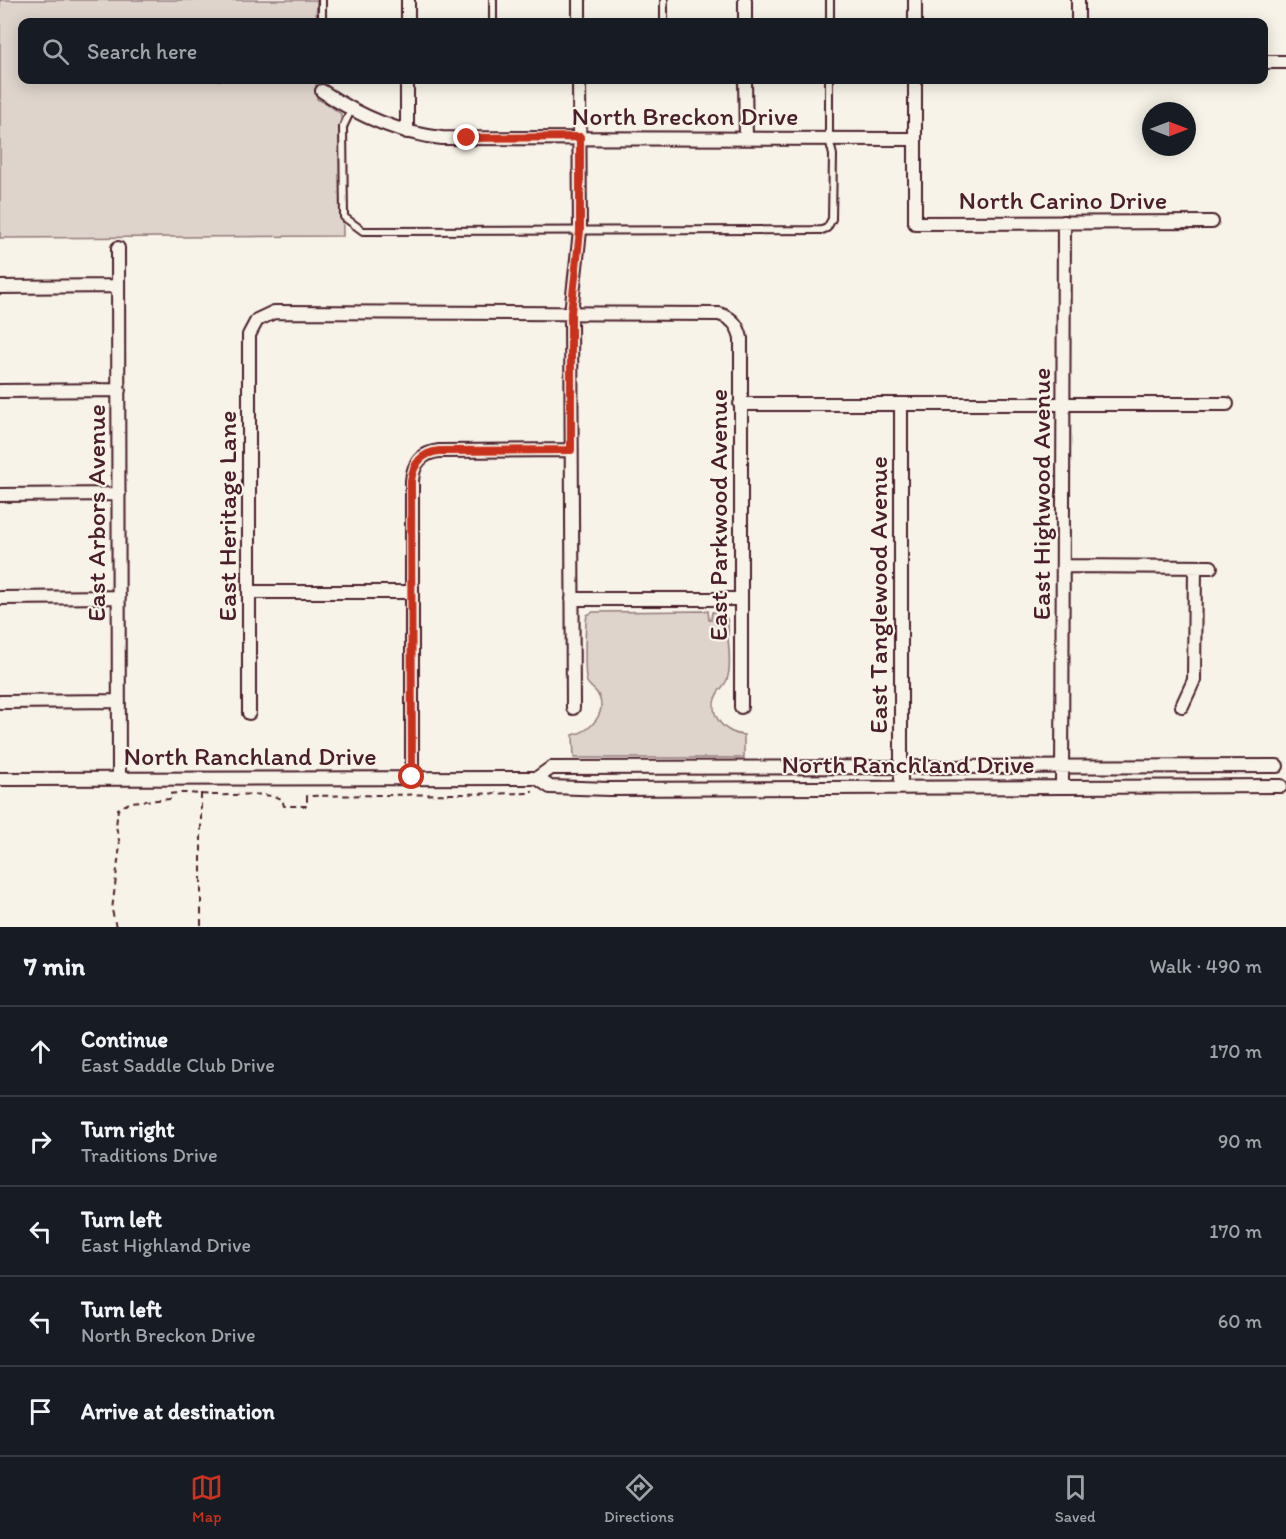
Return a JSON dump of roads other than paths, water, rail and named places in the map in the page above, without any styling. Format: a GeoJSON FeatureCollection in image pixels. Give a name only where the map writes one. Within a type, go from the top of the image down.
{"type":"FeatureCollection","features":[{"type":"Feature","properties":{"kind":"street"},"geometry":{"type":"LineString","coordinates":[[408,0],[408,18]]}},
{"type":"Feature","properties":{"kind":"street"},"geometry":{"type":"LineString","coordinates":[[579,0],[579,18]]}},
{"type":"Feature","properties":{"kind":"street"},"geometry":{"type":"LineString","coordinates":[[745,0],[745,18]]}},
{"type":"Feature","properties":{"kind":"street"},"geometry":{"type":"LineString","coordinates":[[915,0],[915,18]]}},
{"type":"Feature","properties":{"kind":"street"},"geometry":{"type":"LineString","coordinates":[[1078,0],[1078,18]]}},
{"type":"Feature","properties":{"kind":"street"},"geometry":{"type":"LineString","coordinates":[[1268,62],[1286,62]]}},
{"type":"Feature","properties":{"kind":"street"},"geometry":{"type":"LineString","coordinates":[[407,84],[407,132]]}},
{"type":"Feature","properties":{"kind":"street"},"geometry":{"type":"LineString","coordinates":[[573,708],[571,313],[580,231],[579,84]]}},
{"type":"Feature","properties":{"kind":"street"},"geometry":{"type":"LineString","coordinates":[[746,84],[746,138]]}},
{"type":"Feature","properties":{"kind":"street"},"geometry":{"type":"LineString","coordinates":[[914,139],[915,84]]}},
{"type":"Feature","properties":{"kind":"street","name":"North Breckon Drive"},"geometry":{"type":"LineString","coordinates":[[322,85],[351,110],[407,132],[442,138],[914,139]]}},
{"type":"Feature","properties":{"kind":"street","name":"North Carino Drive"},"geometry":{"type":"LineString","coordinates":[[914,139],[915,223],[1212,222]]}},
{"type":"Feature","properties":{"kind":"street","name":"East Highwood Avenue"},"geometry":{"type":"LineString","coordinates":[[1062,787],[1064,222]]}},
{"type":"Feature","properties":{"kind":"street","name":"East Arbors Avenue"},"geometry":{"type":"LineString","coordinates":[[118,248],[119,779]]}},
{"type":"Feature","properties":{"kind":"street"},"geometry":{"type":"LineString","coordinates":[[0,287],[118,286]]}},
{"type":"Feature","properties":{"kind":"street","name":"East Heritage Lane"},"geometry":{"type":"LineString","coordinates":[[249,713],[249,335],[257,320],[274,312],[571,313]]}},
{"type":"Feature","properties":{"kind":"street","name":"East Parkwood Avenue"},"geometry":{"type":"LineString","coordinates":[[571,313],[719,314],[728,317],[739,330],[741,338],[741,707]]}},
{"type":"Feature","properties":{"kind":"street"},"geometry":{"type":"LineString","coordinates":[[0,391],[118,390]]}},
{"type":"Feature","properties":{"kind":"street"},"geometry":{"type":"LineString","coordinates":[[741,404],[1227,404]]}},
{"type":"Feature","properties":{"kind":"street","name":"East Tanglewood Avenue"},"geometry":{"type":"LineString","coordinates":[[901,404],[901,786]]}},
{"type":"Feature","properties":{"kind":"street"},"geometry":{"type":"LineString","coordinates":[[412,777],[411,481],[414,466],[431,452],[439,451],[571,450]]}},
{"type":"Feature","properties":{"kind":"street"},"geometry":{"type":"LineString","coordinates":[[0,495],[119,494]]}},
{"type":"Feature","properties":{"kind":"street"},"geometry":{"type":"LineString","coordinates":[[1064,566],[1211,567]]}},
{"type":"Feature","properties":{"kind":"street"},"geometry":{"type":"LineString","coordinates":[[1182,706],[1194,680],[1194,567]]}},
{"type":"Feature","properties":{"kind":"street"},"geometry":{"type":"LineString","coordinates":[[250,592],[412,592]]}},
{"type":"Feature","properties":{"kind":"street"},"geometry":{"type":"LineString","coordinates":[[0,598],[119,597]]}},
{"type":"Feature","properties":{"kind":"street"},"geometry":{"type":"LineString","coordinates":[[572,599],[741,599]]}},
{"type":"Feature","properties":{"kind":"street"},"geometry":{"type":"LineString","coordinates":[[0,702],[119,701]]}},
{"type":"Feature","properties":{"kind":"street","name":"North Ranchland Drive"},"geometry":{"type":"LineString","coordinates":[[537,778],[551,768],[1277,766]]}},
{"type":"Feature","properties":{"kind":"street","name":"North Ranchland Drive"},"geometry":{"type":"LineString","coordinates":[[0,779],[537,778],[550,787],[609,789],[1281,786]]}},
{"type":"Feature","properties":{"kind":"lane"},"geometry":{"type":"LineString","coordinates":[[322,0],[322,18]]}},
{"type":"Feature","properties":{"kind":"lane"},"geometry":{"type":"LineString","coordinates":[[493,18],[494,0]]}},
{"type":"Feature","properties":{"kind":"lane"},"geometry":{"type":"LineString","coordinates":[[664,0],[664,18]]}},
{"type":"Feature","properties":{"kind":"lane"},"geometry":{"type":"LineString","coordinates":[[830,0],[830,18]]}},
{"type":"Feature","properties":{"kind":"lane"},"geometry":{"type":"LineString","coordinates":[[351,110],[343,126],[344,217],[363,231],[822,230],[827,228],[832,219],[833,155],[829,139],[829,84]]}}]}
